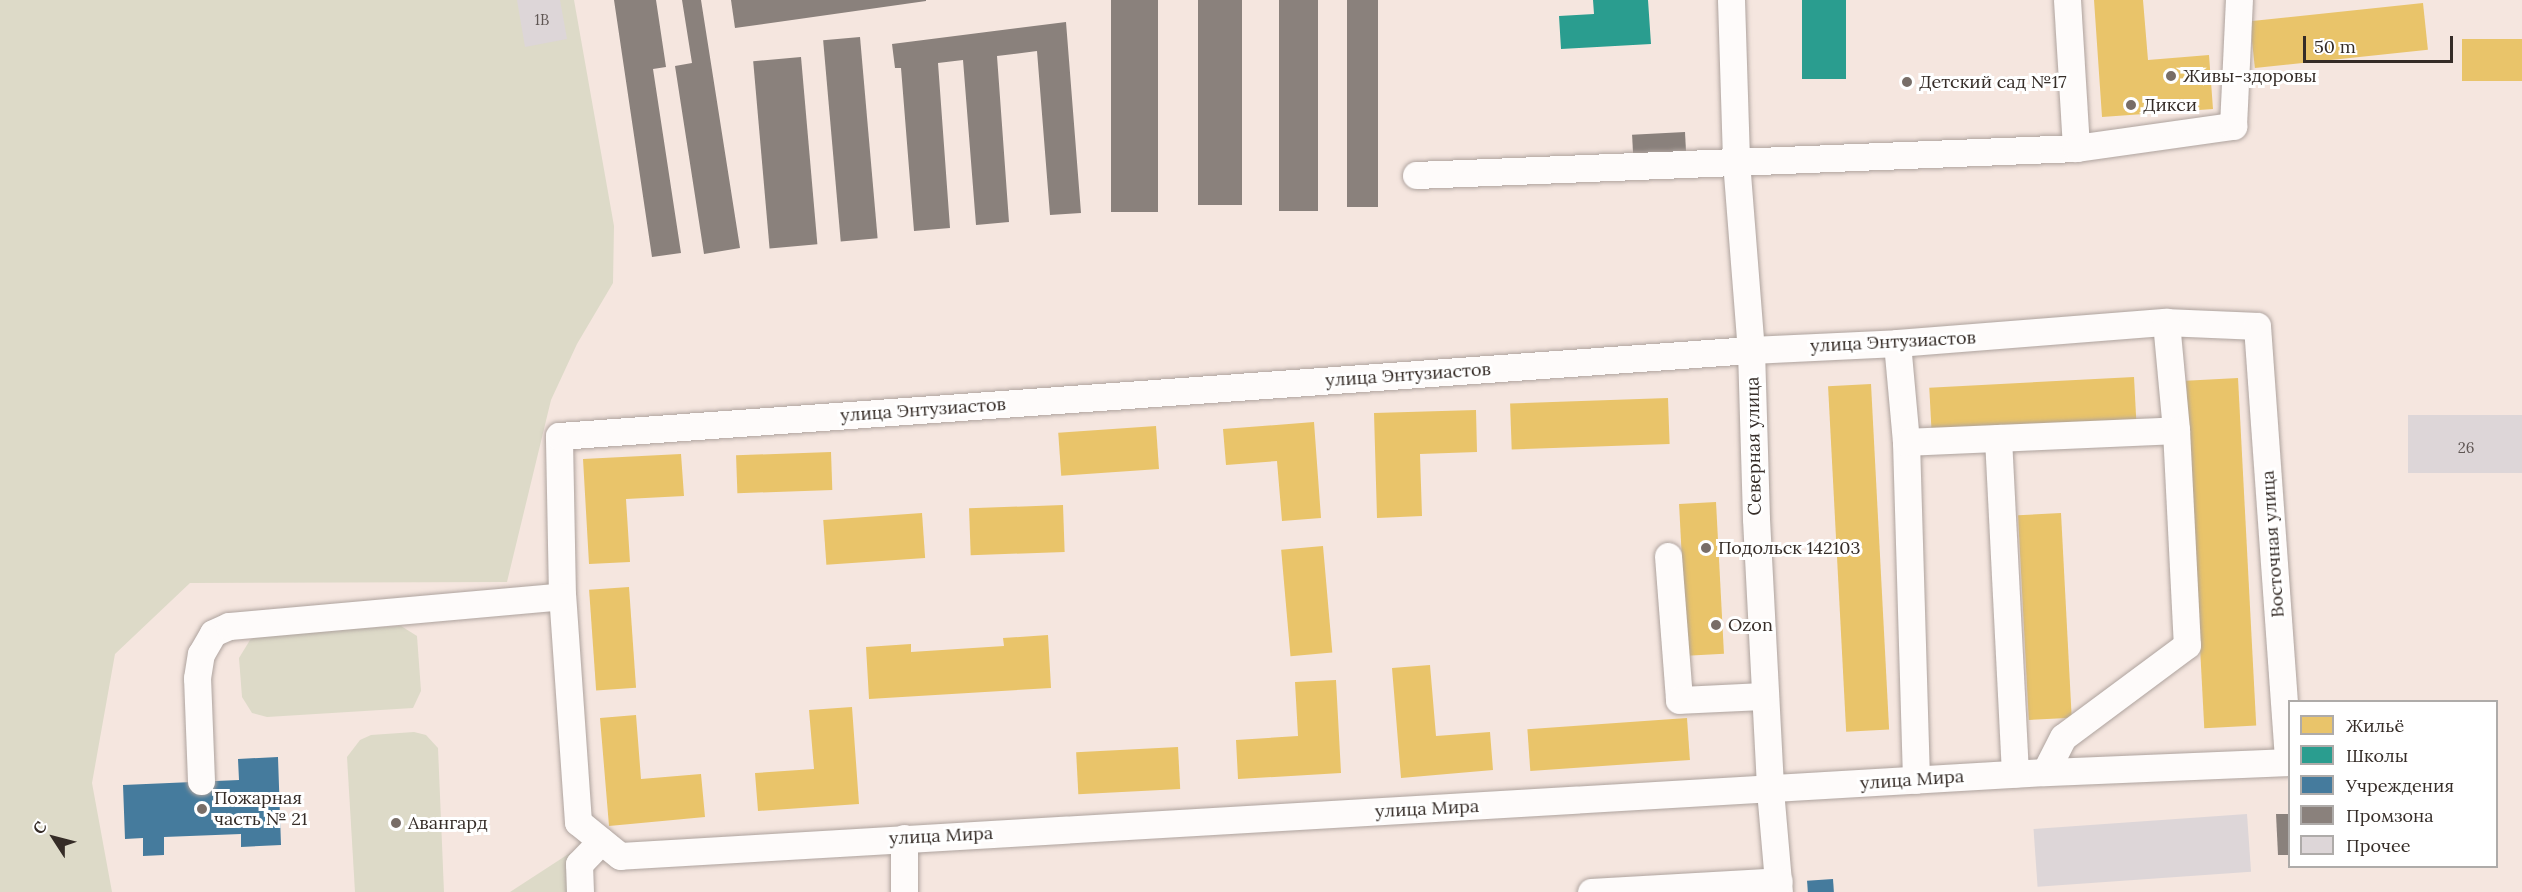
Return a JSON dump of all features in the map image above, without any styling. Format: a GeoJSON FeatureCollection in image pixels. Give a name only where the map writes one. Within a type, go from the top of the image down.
{"type":"FeatureCollection","features":[{"type":"Feature","properties":{"kind":"street","name":"Северная улица"},"geometry":{"type":"LineString","coordinates":[[1731,0],[1736,161],[1751,350],[1756,519],[1770,790],[1779,886]]}},
{"type":"Feature","properties":{"kind":"street"},"geometry":{"type":"LineString","coordinates":[[2067,0],[2076,148]]}},
{"type":"Feature","properties":{"kind":"street"},"geometry":{"type":"LineString","coordinates":[[1416,175],[2076,148],[2233,126],[2239,0]]}},
{"type":"Feature","properties":{"kind":"street"},"geometry":{"type":"LineString","coordinates":[[2045,772],[2063,737],[2187,645],[2176,430],[2166,322]]}},
{"type":"Feature","properties":{"kind":"street","name":"улица Энтузиастов"},"geometry":{"type":"LineString","coordinates":[[562,596],[559,436],[1751,350],[1897,344],[2166,322],[2257,326]]}},
{"type":"Feature","properties":{"kind":"street","name":"Восточная улица"},"geometry":{"type":"LineString","coordinates":[[2257,326],[2288,762]]}},
{"type":"Feature","properties":{"kind":"street"},"geometry":{"type":"LineString","coordinates":[[1897,344],[1906,442],[1916,780]]}},
{"type":"Feature","properties":{"kind":"street"},"geometry":{"type":"LineString","coordinates":[[1906,442],[2176,430]]}},
{"type":"Feature","properties":{"kind":"street"},"geometry":{"type":"LineString","coordinates":[[1998,438],[2015,774]]}},
{"type":"Feature","properties":{"kind":"street"},"geometry":{"type":"LineString","coordinates":[[1668,556],[1679,700],[1765,696]]}},
{"type":"Feature","properties":{"kind":"street"},"geometry":{"type":"LineString","coordinates":[[201,781],[197,678],[201,654],[213,633],[229,626],[562,596]]}},
{"type":"Feature","properties":{"kind":"street","name":"улица Мира"},"geometry":{"type":"LineString","coordinates":[[562,596],[578,822],[620,856],[2045,772],[2288,762]]}},
{"type":"Feature","properties":{"kind":"street"},"geometry":{"type":"LineString","coordinates":[[904,838],[904,892]]}},
{"type":"Feature","properties":{"kind":"street"},"geometry":{"type":"LineString","coordinates":[[580,892],[579,864],[601,841]]}},
{"type":"Feature","properties":{"kind":"street"},"geometry":{"type":"LineString","coordinates":[[1591,892],[1779,886]]}},
{"type":"Feature","properties":{"kind":"shaded area"},"geometry":{"type":"Polygon","coordinates":[[[0,0],[574,0],[614,226],[613,283],[577,344],[551,400],[507,582],[190,583],[115,654],[92,783],[112,892],[0,892],[0,0]]]}},
{"type":"Feature","properties":{"kind":"shaded area"},"geometry":{"type":"Polygon","coordinates":[[[401,626],[417,636],[421,691],[413,708],[267,717],[252,713],[242,697],[239,658],[250,640],[261,634],[401,626]]]}},
{"type":"Feature","properties":{"kind":"shaded area","name":"Авангард"},"geometry":{"type":"Polygon","coordinates":[[[414,732],[426,735],[438,748],[444,892],[355,892],[347,757],[360,740],[371,735],[414,732]]]}},
{"type":"Feature","properties":{"kind":"shaded area"},"geometry":{"type":"Polygon","coordinates":[[[570,853],[572,892],[510,892],[570,853]]]}},
{"type":"Feature","properties":{"kind":"building: Жильё"},"geometry":{"type":"Polygon","coordinates":[[[2094,0],[2143,0],[2148,60],[2209,55],[2213,109],[2102,117],[2094,0]]]}},
{"type":"Feature","properties":{"kind":"building: Жильё"},"geometry":{"type":"Polygon","coordinates":[[[2423,3],[2428,50],[2255,68],[2250,21],[2423,3]]]}},
{"type":"Feature","properties":{"kind":"building: Жильё"},"geometry":{"type":"Polygon","coordinates":[[[2462,39],[2522,39],[2522,81],[2462,81],[2462,39]]]}},
{"type":"Feature","properties":{"kind":"building: Жильё"},"geometry":{"type":"Polygon","coordinates":[[[2134,377],[2136,420],[1932,431],[1929,388],[2134,377]]]}},
{"type":"Feature","properties":{"kind":"building: Жильё"},"geometry":{"type":"Polygon","coordinates":[[[2238,378],[2256,726],[2204,728],[2186,381],[2238,378]]]}},
{"type":"Feature","properties":{"kind":"building: Жильё"},"geometry":{"type":"Polygon","coordinates":[[[1871,384],[1889,730],[1846,732],[1828,386],[1871,384]]]}},
{"type":"Feature","properties":{"kind":"building: Жильё"},"geometry":{"type":"Polygon","coordinates":[[[1668,398],[1670,444],[1512,449],[1510,404],[1668,398]]]}},
{"type":"Feature","properties":{"kind":"building: Жильё"},"geometry":{"type":"Polygon","coordinates":[[[1476,410],[1477,452],[1420,454],[1422,516],[1377,518],[1374,413],[1476,410]]]}},
{"type":"Feature","properties":{"kind":"building: Жильё"},"geometry":{"type":"Polygon","coordinates":[[[1314,422],[1321,518],[1282,521],[1277,461],[1226,465],[1223,429],[1314,422]]]}},
{"type":"Feature","properties":{"kind":"building: Жильё"},"geometry":{"type":"Polygon","coordinates":[[[1156,426],[1159,469],[1061,476],[1058,433],[1156,426]]]}},
{"type":"Feature","properties":{"kind":"building: Жильё"},"geometry":{"type":"Polygon","coordinates":[[[831,452],[832,490],[737,493],[736,455],[831,452]]]}},
{"type":"Feature","properties":{"kind":"building: Жильё"},"geometry":{"type":"Polygon","coordinates":[[[681,454],[684,496],[626,499],[630,562],[589,564],[583,459],[681,454]]]}},
{"type":"Feature","properties":{"kind":"building: Жильё"},"geometry":{"type":"Polygon","coordinates":[[[1716,502],[1724,654],[1687,656],[1679,504],[1716,502]]]}},
{"type":"Feature","properties":{"kind":"building: Жильё"},"geometry":{"type":"Polygon","coordinates":[[[1063,505],[1065,552],[971,555],[969,508],[1063,505]]]}},
{"type":"Feature","properties":{"kind":"building: Жильё"},"geometry":{"type":"Polygon","coordinates":[[[922,513],[925,558],[826,565],[823,520],[922,513]]]}},
{"type":"Feature","properties":{"kind":"building: Жильё"},"geometry":{"type":"Polygon","coordinates":[[[2061,513],[2072,718],[2029,720],[2018,515],[2061,513]]]}},
{"type":"Feature","properties":{"kind":"building: Жильё"},"geometry":{"type":"Polygon","coordinates":[[[1323,546],[1332,653],[1290,656],[1281,550],[1323,546]]]}},
{"type":"Feature","properties":{"kind":"building: Жильё"},"geometry":{"type":"Polygon","coordinates":[[[629,587],[636,688],[596,691],[589,590],[629,587]]]}},
{"type":"Feature","properties":{"kind":"building: Жильё"},"geometry":{"type":"Polygon","coordinates":[[[1048,635],[1051,688],[869,699],[866,647],[911,644],[911,652],[1004,646],[1003,638],[1048,635]]]}},
{"type":"Feature","properties":{"kind":"building: Жильё"},"geometry":{"type":"Polygon","coordinates":[[[1430,665],[1436,736],[1490,732],[1493,770],[1401,778],[1392,668],[1430,665]]]}},
{"type":"Feature","properties":{"kind":"building: Жильё"},"geometry":{"type":"Polygon","coordinates":[[[1336,680],[1341,773],[1238,779],[1236,740],[1298,736],[1295,682],[1336,680]]]}},
{"type":"Feature","properties":{"kind":"building: Жильё"},"geometry":{"type":"Polygon","coordinates":[[[852,707],[859,804],[758,811],[755,773],[814,769],[809,710],[852,707]]]}},
{"type":"Feature","properties":{"kind":"building: Жильё"},"geometry":{"type":"Polygon","coordinates":[[[636,715],[641,779],[701,774],[705,817],[609,826],[600,718],[636,715]]]}},
{"type":"Feature","properties":{"kind":"building: Жильё"},"geometry":{"type":"Polygon","coordinates":[[[1687,718],[1690,760],[1530,771],[1527,729],[1687,718]]]}},
{"type":"Feature","properties":{"kind":"building: Жильё"},"geometry":{"type":"Polygon","coordinates":[[[1178,747],[1180,789],[1078,794],[1076,752],[1178,747]]]}},
{"type":"Feature","properties":{"kind":"building: Школы"},"geometry":{"type":"Polygon","coordinates":[[[1593,0],[1648,0],[1651,44],[1561,49],[1559,16],[1594,14],[1593,0]]]}},
{"type":"Feature","properties":{"kind":"building: Школы"},"geometry":{"type":"Polygon","coordinates":[[[1802,0],[1846,0],[1846,79],[1802,79],[1802,0]]]}},
{"type":"Feature","properties":{"kind":"building: Учреждения","name":"Пожарная часть № 21"},"geometry":{"type":"Polygon","coordinates":[[[278,757],[281,845],[241,847],[241,834],[164,837],[164,855],[143,856],[143,838],[125,839],[123,785],[239,780],[238,759],[278,757]]]}},
{"type":"Feature","properties":{"kind":"building: Учреждения"},"geometry":{"type":"Polygon","coordinates":[[[1833,879],[1834,892],[1808,892],[1807,881],[1833,879]]]}},
{"type":"Feature","properties":{"kind":"building: Промзона"},"geometry":{"type":"Polygon","coordinates":[[[614,0],[656,0],[666,67],[653,69],[681,253],[652,257],[614,0]]]}},
{"type":"Feature","properties":{"kind":"building: Промзона"},"geometry":{"type":"Polygon","coordinates":[[[682,0],[701,0],[740,248],[704,254],[675,66],[692,63],[682,0]]]}},
{"type":"Feature","properties":{"kind":"building: Промзона"},"geometry":{"type":"Polygon","coordinates":[[[731,0],[926,0],[926,1],[735,28],[731,0]]]}},
{"type":"Feature","properties":{"kind":"building: Промзона"},"geometry":{"type":"Polygon","coordinates":[[[1111,0],[1158,0],[1158,212],[1111,212],[1111,0]]]}},
{"type":"Feature","properties":{"kind":"building: Промзона"},"geometry":{"type":"Polygon","coordinates":[[[1198,0],[1242,0],[1242,205],[1198,205],[1198,0]]]}},
{"type":"Feature","properties":{"kind":"building: Промзона"},"geometry":{"type":"Polygon","coordinates":[[[1279,0],[1318,0],[1318,211],[1279,211],[1279,0]]]}},
{"type":"Feature","properties":{"kind":"building: Промзона"},"geometry":{"type":"Polygon","coordinates":[[[1347,0],[1378,0],[1378,207],[1347,207],[1347,0]]]}},
{"type":"Feature","properties":{"kind":"building: Промзона"},"geometry":{"type":"Polygon","coordinates":[[[1066,22],[1081,213],[1050,215],[1037,51],[997,56],[1009,222],[976,225],[963,60],[938,63],[950,228],[914,231],[901,68],[895,68],[892,44],[1066,22]]]}},
{"type":"Feature","properties":{"kind":"building: Промзона"},"geometry":{"type":"Polygon","coordinates":[[[860,37],[878,238],[841,241],[823,40],[860,37]]]}},
{"type":"Feature","properties":{"kind":"building: Промзона"},"geometry":{"type":"Polygon","coordinates":[[[801,57],[817,244],[770,248],[753,61],[801,57]]]}},
{"type":"Feature","properties":{"kind":"building: Промзона"},"geometry":{"type":"Polygon","coordinates":[[[1685,132],[1686,152],[1633,155],[1632,135],[1685,132]]]}},
{"type":"Feature","properties":{"kind":"building: Промзона"},"geometry":{"type":"Polygon","coordinates":[[[2276,814],[2288,814],[2288,855],[2278,855],[2276,814]]]}},
{"type":"Feature","properties":{"kind":"building: Прочее"},"geometry":{"type":"Polygon","coordinates":[[[517,0],[560,0],[567,39],[525,47],[517,0]]]}},
{"type":"Feature","properties":{"kind":"building: Прочее"},"geometry":{"type":"Polygon","coordinates":[[[2408,415],[2522,415],[2522,473],[2408,473],[2408,415]]]}},
{"type":"Feature","properties":{"kind":"building: Прочее"},"geometry":{"type":"Polygon","coordinates":[[[2247,814],[2251,872],[2038,887],[2034,829],[2247,814]]]}},
{"type":"Feature","properties":{"kind":"place","name":"Живы-здоровы"},"geometry":{"type":"Point","coordinates":[2171,76]}},
{"type":"Feature","properties":{"kind":"place","name":"Детский сад №17"},"geometry":{"type":"Point","coordinates":[1907,82]}},
{"type":"Feature","properties":{"kind":"place","name":"Дикси"},"geometry":{"type":"Point","coordinates":[2131,105]}},
{"type":"Feature","properties":{"kind":"place","name":"Подольск 142103"},"geometry":{"type":"Point","coordinates":[1706,548]}},
{"type":"Feature","properties":{"kind":"place","name":"Ozon"},"geometry":{"type":"Point","coordinates":[1716,625]}},
{"type":"Feature","properties":{"kind":"place","name":"Пожарная часть № 21"},"geometry":{"type":"Point","coordinates":[202,809]}},
{"type":"Feature","properties":{"kind":"place","name":"Авангард"},"geometry":{"type":"Point","coordinates":[396,823]}}]}
